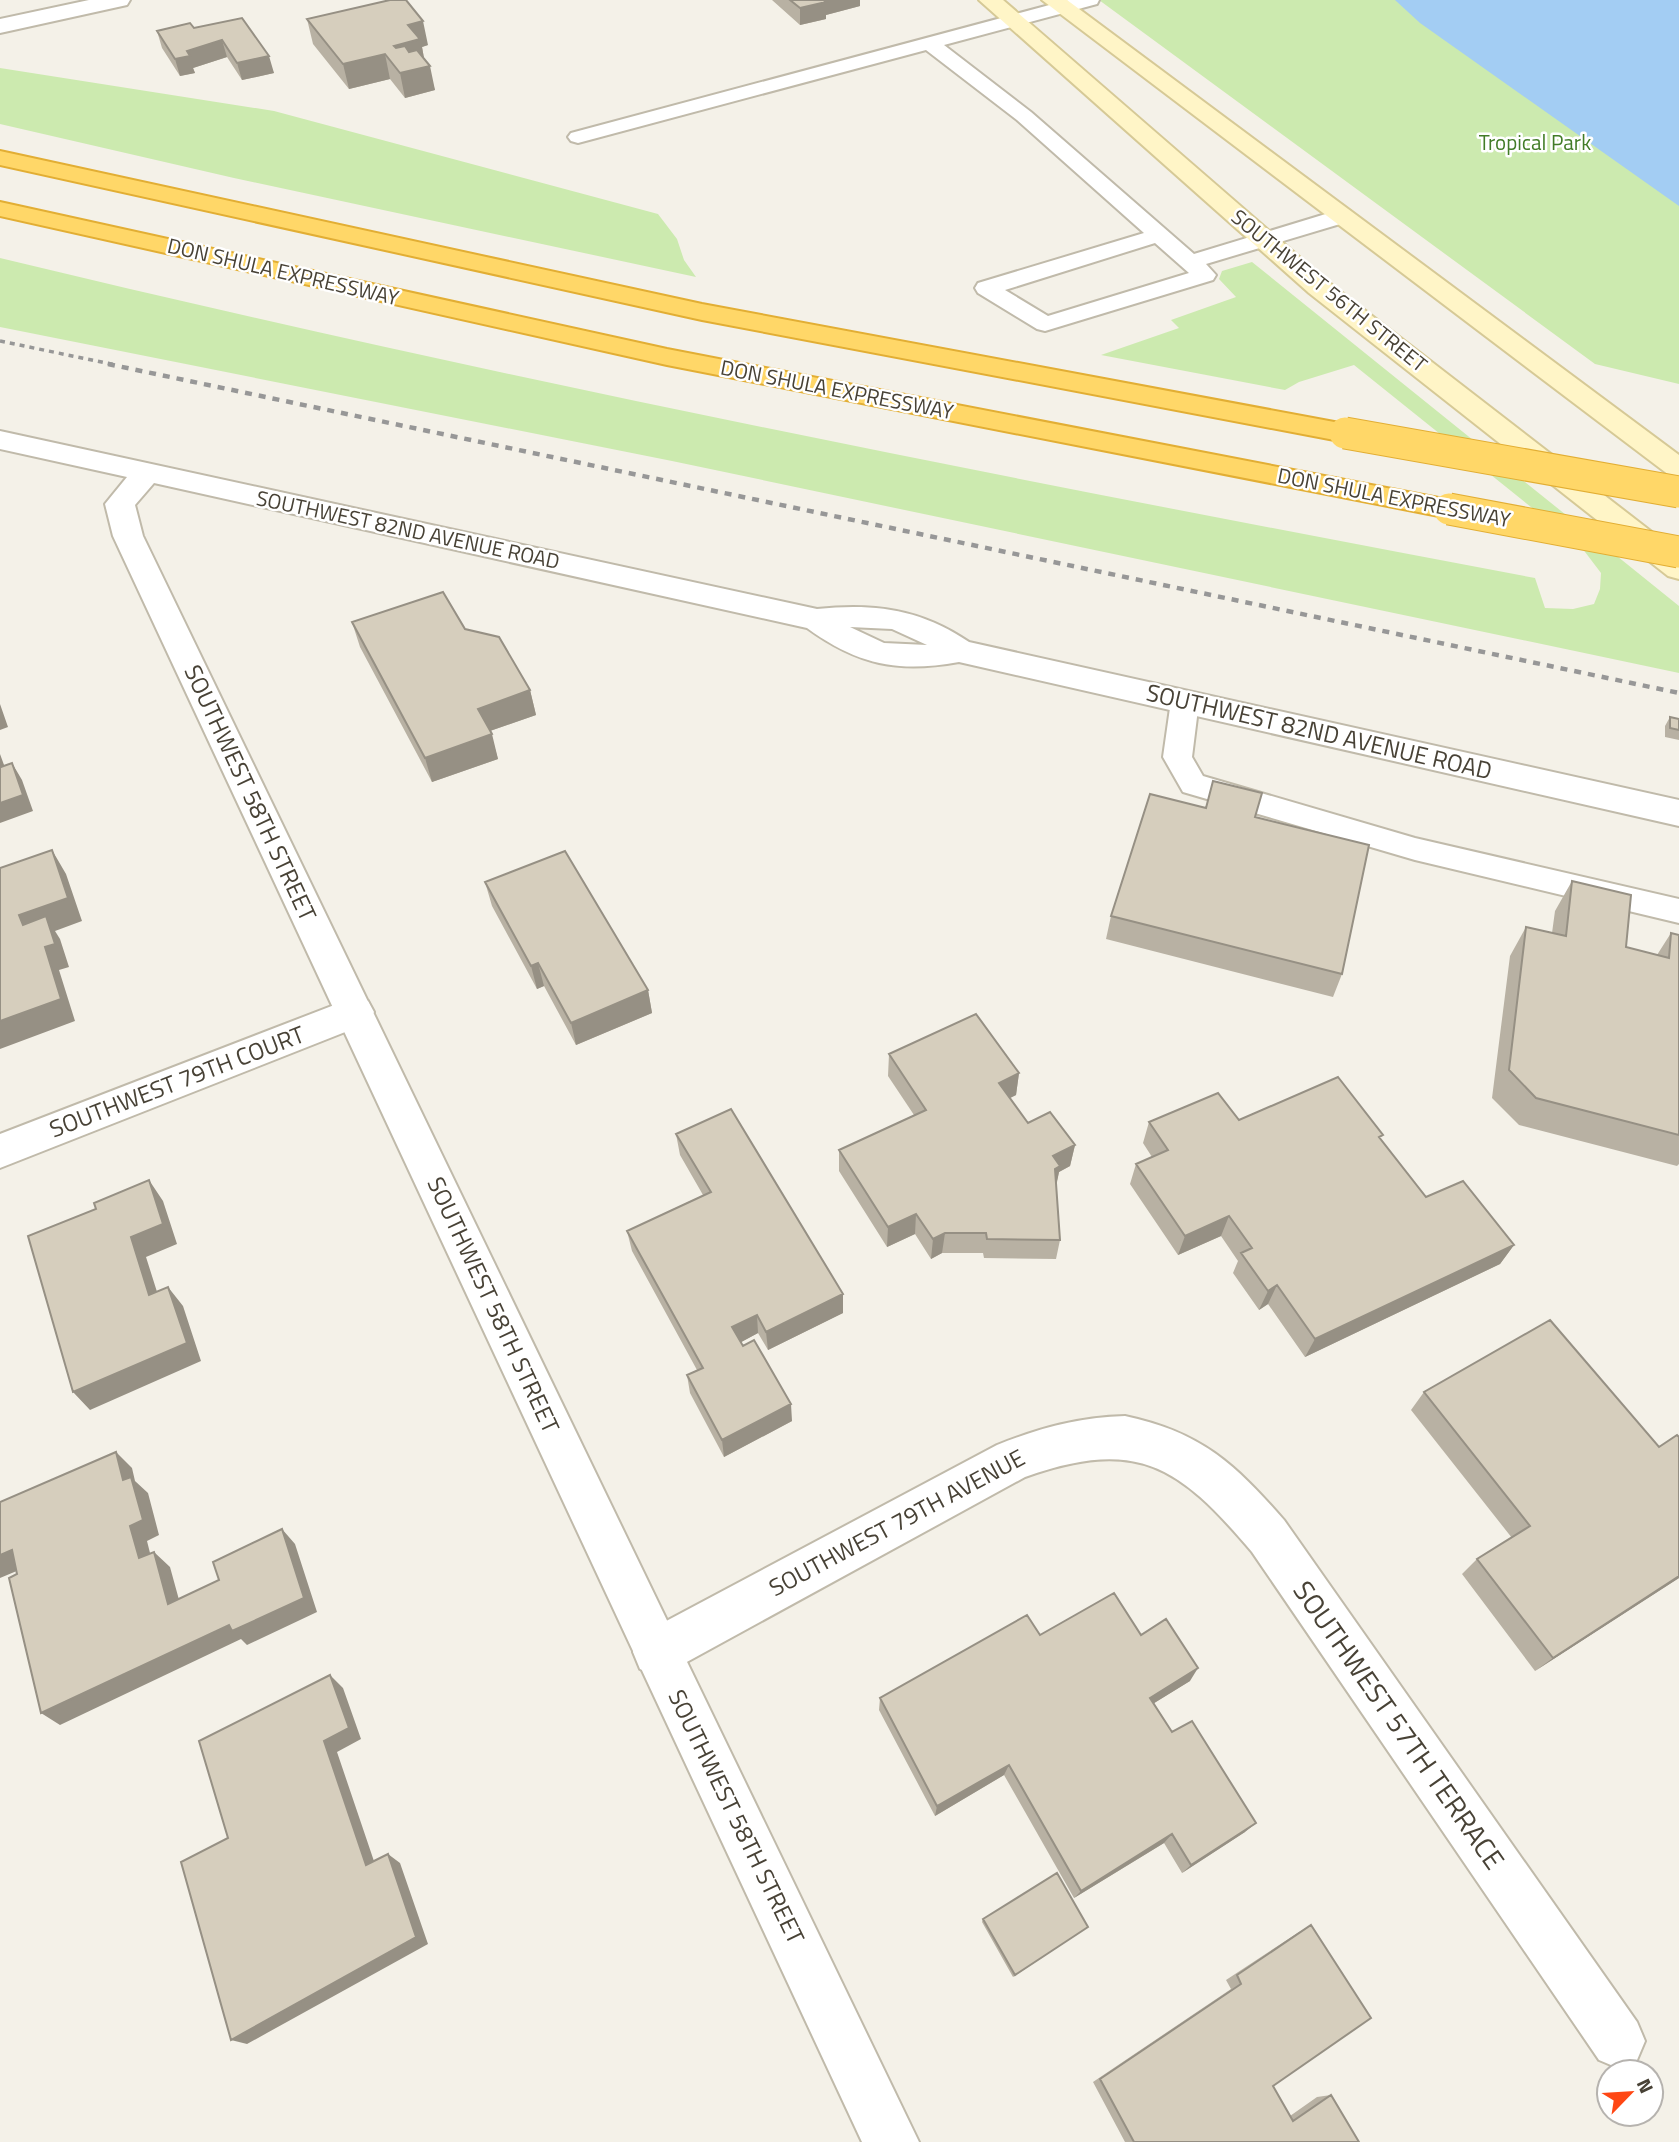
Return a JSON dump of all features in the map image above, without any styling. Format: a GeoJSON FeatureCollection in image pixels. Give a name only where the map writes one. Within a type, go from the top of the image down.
{"type":"FeatureCollection","features":[{"type":"Feature","properties":{"kind":"highway","name":"DON SHULA EXPRESSWAY"},"geometry":{"type":"LineString","coordinates":[[0,158],[702,312],[1345,433],[1679,492]]}},
{"type":"Feature","properties":{"kind":"highway","name":"DON SHULA EXPRESSWAY"},"geometry":{"type":"LineString","coordinates":[[0,209],[667,357],[1679,552]]}},
{"type":"Feature","properties":{"kind":"main road","name":"SOUTHWEST 56TH STREET"},"geometry":{"type":"LineString","coordinates":[[990,0],[1318,286],[1679,569]]}},
{"type":"Feature","properties":{"kind":"main road"},"geometry":{"type":"LineString","coordinates":[[1058,4],[1679,469]]}},
{"type":"Feature","properties":{"kind":"street"},"geometry":{"type":"LineString","coordinates":[[0,26],[119,0]]}},
{"type":"Feature","properties":{"kind":"street","name":"SOUTHWEST 82ND AVENUE ROAD"},"geometry":{"type":"LineString","coordinates":[[0,440],[817,620],[837,635],[881,654],[923,658],[960,651],[1679,813]]}},
{"type":"Feature","properties":{"kind":"street","name":"SOUTHWEST 58TH STREET"},"geometry":{"type":"LineString","coordinates":[[148,472],[120,504],[125,527],[891,2142]]}},
{"type":"Feature","properties":{"kind":"street","name":"SOUTHWEST 79TH COURT"},"geometry":{"type":"LineString","coordinates":[[0,1151],[355,1013]]}},
{"type":"Feature","properties":{"kind":"street","name":"SOUTHWEST 79TH AVENUE"},"geometry":{"type":"LineString","coordinates":[[657,1652],[1013,1460],[1071,1440],[1124,1436],[1150,1440]]}},
{"type":"Feature","properties":{"kind":"street","name":"SOUTHWEST 57TH TERRACE"},"geometry":{"type":"LineString","coordinates":[[1150,1440],[1178,1451],[1209,1472],[1241,1503],[1268,1536],[1618,2041]]}},
{"type":"Feature","properties":{"kind":"lane"},"geometry":{"type":"LineString","coordinates":[[578,137],[1017,21],[1058,4],[1090,0]]}},
{"type":"Feature","properties":{"kind":"lane"},"geometry":{"type":"LineString","coordinates":[[931,44],[1024,116],[1205,275],[1045,324],[986,288],[1159,235]]}},
{"type":"Feature","properties":{"kind":"lane"},"geometry":{"type":"LineString","coordinates":[[1190,262],[1342,216]]}},
{"type":"Feature","properties":{"kind":"lane"},"geometry":{"type":"LineString","coordinates":[[1185,701],[1177,757],[1193,784],[1415,849],[1679,911]]}},
{"type":"Feature","properties":{"kind":"green space","name":"Tropical Park"},"geometry":{"type":"Polygon","coordinates":[[[1099,0],[1679,0],[1679,384],[1595,364],[1099,0]]]}},
{"type":"Feature","properties":{"kind":"green space"},"geometry":{"type":"Polygon","coordinates":[[[0,68],[274,111],[658,214],[677,239],[684,260],[696,277],[234,178],[0,124],[0,68]]]}},
{"type":"Feature","properties":{"kind":"green space"},"geometry":{"type":"Polygon","coordinates":[[[0,258],[573,388],[1535,578],[1545,608],[1573,609],[1594,604],[1600,589],[1601,573],[1582,548],[1354,365],[1299,382],[1285,390],[1101,355],[1179,328],[1171,320],[1236,297],[1219,279],[1222,271],[1252,262],[1679,606],[1679,673],[672,461],[0,327],[0,258]]]}},
{"type":"Feature","properties":{"kind":"water"},"geometry":{"type":"Polygon","coordinates":[[[1395,0],[1679,0],[1679,206],[1420,23],[1395,0]]]}},
{"type":"Feature","properties":{"kind":"building"},"geometry":{"type":"Polygon","coordinates":[[[390,0],[406,0],[423,21],[408,25],[420,39],[394,46],[405,46],[409,52],[417,50],[430,66],[400,73],[385,54],[343,64],[307,19],[390,0]]]}},
{"type":"Feature","properties":{"kind":"building"},"geometry":{"type":"Polygon","coordinates":[[[790,0],[823,0],[826,2],[800,8],[790,0]]]}},
{"type":"Feature","properties":{"kind":"building"},"geometry":{"type":"Polygon","coordinates":[[[242,18],[269,56],[237,63],[222,40],[187,51],[190,56],[175,59],[157,31],[190,23],[194,28],[242,18]]]}},
{"type":"Feature","properties":{"kind":"building"},"geometry":{"type":"Polygon","coordinates":[[[443,592],[465,629],[499,637],[530,690],[478,709],[492,734],[425,758],[352,622],[443,592]]]}},
{"type":"Feature","properties":{"kind":"building"},"geometry":{"type":"Polygon","coordinates":[[[1670,717],[1679,719],[1679,730],[1670,728],[1670,717]]]}},
{"type":"Feature","properties":{"kind":"building"},"geometry":{"type":"Polygon","coordinates":[[[12,763],[23,795],[0,803],[0,765],[1,767],[12,763]]]}},
{"type":"Feature","properties":{"kind":"building"},"geometry":{"type":"Polygon","coordinates":[[[1213,781],[1262,793],[1255,817],[1369,845],[1342,974],[1111,916],[1150,794],[1206,808],[1213,781]]]}},
{"type":"Feature","properties":{"kind":"building"},"geometry":{"type":"Polygon","coordinates":[[[52,850],[68,898],[19,915],[23,925],[46,916],[55,944],[45,947],[61,999],[0,1021],[0,868],[52,850]]]}},
{"type":"Feature","properties":{"kind":"building"},"geometry":{"type":"Polygon","coordinates":[[[565,851],[648,990],[571,1023],[538,963],[531,966],[485,882],[565,851]]]}},
{"type":"Feature","properties":{"kind":"building"},"geometry":{"type":"Polygon","coordinates":[[[1572,881],[1631,895],[1626,947],[1669,958],[1671,933],[1679,935],[1679,1135],[1536,1098],[1509,1070],[1526,927],[1566,936],[1572,881]]]}},
{"type":"Feature","properties":{"kind":"building"},"geometry":{"type":"Polygon","coordinates":[[[976,1014],[1019,1073],[999,1083],[1028,1123],[1050,1112],[1075,1145],[1053,1156],[1060,1166],[1055,1169],[1060,1240],[987,1239],[986,1233],[945,1233],[933,1239],[916,1214],[888,1227],[839,1150],[926,1110],[889,1054],[976,1014]]]}},
{"type":"Feature","properties":{"kind":"building"},"geometry":{"type":"Polygon","coordinates":[[[1338,1077],[1383,1135],[1379,1137],[1426,1197],[1463,1181],[1514,1245],[1315,1339],[1277,1285],[1268,1291],[1241,1253],[1252,1248],[1229,1216],[1185,1236],[1136,1164],[1168,1150],[1149,1122],[1218,1093],[1239,1120],[1338,1077]]]}},
{"type":"Feature","properties":{"kind":"building"},"geometry":{"type":"Polygon","coordinates":[[[731,1109],[843,1294],[766,1332],[757,1315],[732,1327],[743,1346],[754,1340],[791,1404],[722,1440],[687,1375],[703,1368],[627,1231],[711,1192],[676,1134],[731,1109]]]}},
{"type":"Feature","properties":{"kind":"building"},"geometry":{"type":"Polygon","coordinates":[[[149,1180],[163,1224],[131,1237],[149,1295],[168,1287],[187,1343],[73,1392],[28,1236],[96,1209],[94,1203],[149,1180]]]}},
{"type":"Feature","properties":{"kind":"building"},"geometry":{"type":"Polygon","coordinates":[[[1550,1320],[1659,1447],[1677,1435],[1679,1437],[1679,1576],[1553,1658],[1477,1559],[1530,1526],[1424,1392],[1550,1320]]]}},
{"type":"Feature","properties":{"kind":"building"},"geometry":{"type":"Polygon","coordinates":[[[116,1452],[123,1480],[131,1477],[143,1520],[130,1526],[139,1558],[154,1552],[168,1604],[219,1580],[213,1562],[282,1529],[304,1598],[232,1631],[229,1625],[41,1713],[9,1578],[17,1574],[12,1550],[0,1555],[0,1502],[116,1452]]]}},
{"type":"Feature","properties":{"kind":"building"},"geometry":{"type":"Polygon","coordinates":[[[1114,1593],[1141,1635],[1166,1619],[1198,1668],[1150,1698],[1172,1732],[1192,1721],[1256,1823],[1191,1865],[1172,1834],[1081,1891],[1009,1765],[937,1806],[880,1698],[1027,1615],[1040,1635],[1114,1593]]]}},
{"type":"Feature","properties":{"kind":"building"},"geometry":{"type":"Polygon","coordinates":[[[330,1675],[349,1728],[324,1741],[366,1865],[388,1854],[416,1937],[231,2040],[181,1862],[228,1838],[199,1741],[330,1675]]]}},
{"type":"Feature","properties":{"kind":"building"},"geometry":{"type":"Polygon","coordinates":[[[1057,1873],[1088,1927],[1015,1975],[983,1919],[1057,1873]]]}},
{"type":"Feature","properties":{"kind":"building"},"geometry":{"type":"Polygon","coordinates":[[[1311,1925],[1371,2018],[1273,2086],[1293,2121],[1331,2095],[1359,2142],[1134,2142],[1100,2079],[1241,1984],[1237,1975],[1311,1925]]]}},
{"type":"Feature","properties":{"kind":"railway"},"geometry":{"type":"LineString","coordinates":[[0,341],[116,365]]}},
{"type":"Feature","properties":{"kind":"railway"},"geometry":{"type":"LineString","coordinates":[[108,364],[1679,693]]}}]}
